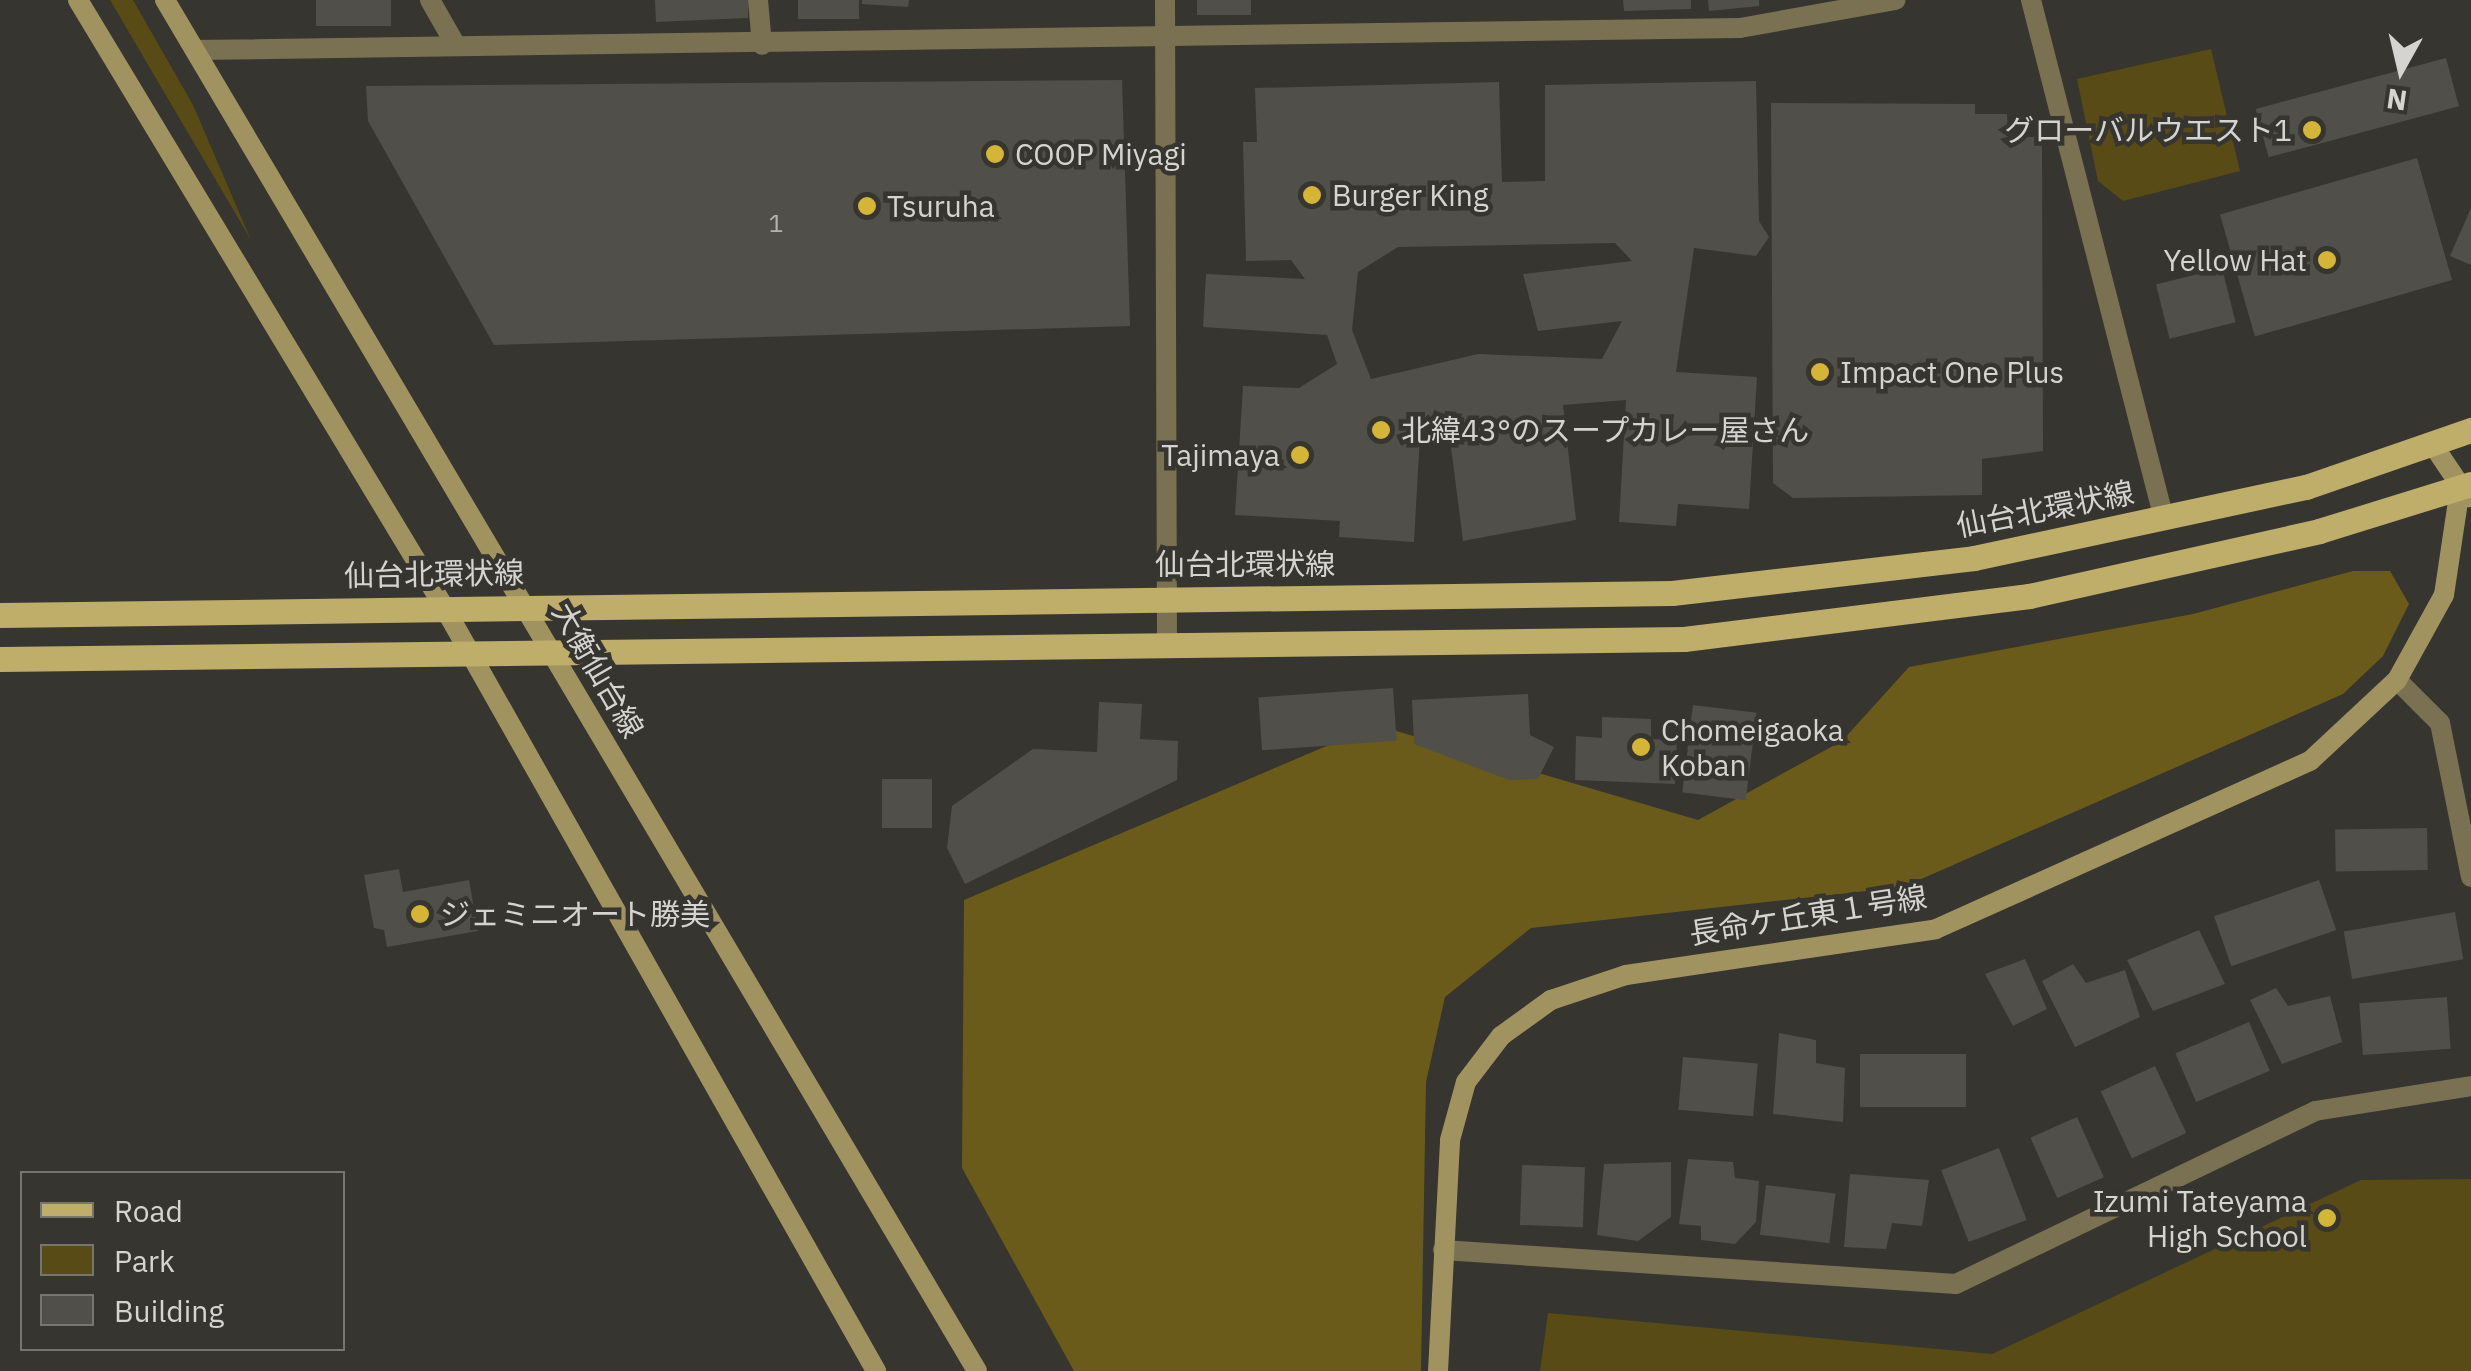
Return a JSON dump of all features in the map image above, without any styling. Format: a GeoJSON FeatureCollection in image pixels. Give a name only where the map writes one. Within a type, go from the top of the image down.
{"type":"FeatureCollection","features":[{"type":"Feature","properties":{"kind":"main road"},"geometry":{"type":"LineString","coordinates":[[78,0],[444,607],[876,1371]]}},
{"type":"Feature","properties":{"kind":"main road","name":"大衡仙台線"},"geometry":{"type":"LineString","coordinates":[[166,0],[977,1371]]}},
{"type":"Feature","properties":{"kind":"main road","name":"仙台北環状線"},"geometry":{"type":"LineString","coordinates":[[0,614],[525,604],[1672,593],[1974,558],[2164,519],[2433,445],[2471,430]]}},
{"type":"Feature","properties":{"kind":"main road"},"geometry":{"type":"LineString","coordinates":[[0,658],[552,656],[1684,640],[1875,621],[2300,536],[2467,491],[2433,445]]}},
{"type":"Feature","properties":{"kind":"main road","name":"長命ケ丘東１号線"},"geometry":{"type":"LineString","coordinates":[[1438,1371],[1450,1140],[1466,1082],[1500,1036],[1551,1000],[1626,975],[1936,929],[2310,761],[2397,680],[2444,595],[2467,491]]}},
{"type":"Feature","properties":{"kind":"street"},"geometry":{"type":"LineString","coordinates":[[430,0],[454,42]]}},
{"type":"Feature","properties":{"kind":"street"},"geometry":{"type":"LineString","coordinates":[[758,0],[762,45]]}},
{"type":"Feature","properties":{"kind":"street"},"geometry":{"type":"LineString","coordinates":[[1164,0],[1167,645]]}},
{"type":"Feature","properties":{"kind":"street"},"geometry":{"type":"LineString","coordinates":[[195,50],[454,42],[762,45],[1740,28],[1896,0]]}},
{"type":"Feature","properties":{"kind":"street"},"geometry":{"type":"LineString","coordinates":[[2031,0],[2164,519]]}},
{"type":"Feature","properties":{"kind":"street"},"geometry":{"type":"LineString","coordinates":[[2397,680],[2440,723],[2471,876]]}},
{"type":"Feature","properties":{"kind":"street"},"geometry":{"type":"LineString","coordinates":[[1443,1250],[1956,1284],[2316,1111],[2471,1086]]}},
{"type":"Feature","properties":{"kind":"green space"},"geometry":{"type":"Polygon","coordinates":[[[110,0],[133,0],[193,105],[251,240],[110,0]]]}},
{"type":"Feature","properties":{"kind":"green space"},"geometry":{"type":"Polygon","coordinates":[[[2211,49],[2240,171],[2123,201],[2098,181],[2077,79],[2211,49]]]}},
{"type":"Feature","properties":{"kind":"green space","name":"Izumi Tateyama High School"},"geometry":{"type":"Polygon","coordinates":[[[2471,1179],[2471,1371],[1540,1371],[1548,1313],[1992,1354],[2361,1180],[2471,1179]]]}},
{"type":"Feature","properties":{"kind":"shaded area"},"geometry":{"type":"Polygon","coordinates":[[[2353,571],[2390,571],[2409,604],[2383,656],[2343,694],[1903,887],[1531,928],[1445,997],[1426,1082],[1421,1371],[1074,1371],[962,1168],[964,900],[1376,725],[1698,820],[1842,741],[1909,667],[2193,614],[2353,571]]]}},
{"type":"Feature","properties":{"kind":"building"},"geometry":{"type":"Polygon","coordinates":[[[316,0],[391,0],[391,26],[316,26],[316,0]]]}},
{"type":"Feature","properties":{"kind":"building"},"geometry":{"type":"Polygon","coordinates":[[[655,0],[748,0],[748,18],[656,22],[655,0]]]}},
{"type":"Feature","properties":{"kind":"building"},"geometry":{"type":"Polygon","coordinates":[[[798,0],[859,0],[859,19],[798,19],[798,0]]]}},
{"type":"Feature","properties":{"kind":"building"},"geometry":{"type":"Polygon","coordinates":[[[862,0],[909,0],[908,7],[862,4],[862,0]]]}},
{"type":"Feature","properties":{"kind":"building"},"geometry":{"type":"Polygon","coordinates":[[[1197,0],[1251,0],[1251,15],[1197,15],[1197,0]]]}},
{"type":"Feature","properties":{"kind":"building"},"geometry":{"type":"Polygon","coordinates":[[[1623,0],[1691,0],[1691,9],[1624,11],[1623,0]]]}},
{"type":"Feature","properties":{"kind":"building"},"geometry":{"type":"Polygon","coordinates":[[[1708,0],[1759,0],[1759,6],[1709,11],[1708,0]]]}},
{"type":"Feature","properties":{"kind":"building","name":"グローバルウエスト1"},"geometry":{"type":"Polygon","coordinates":[[[2446,58],[2459,106],[2269,157],[2256,109],[2446,58]]]}},
{"type":"Feature","properties":{"kind":"building"},"geometry":{"type":"Polygon","coordinates":[[[1122,80],[1130,326],[494,345],[368,121],[366,86],[1122,80]]]}},
{"type":"Feature","properties":{"kind":"building"},"geometry":{"type":"Polygon","coordinates":[[[1756,81],[1759,221],[1769,237],[1756,256],[1694,248],[1676,372],[1757,377],[1749,509],[1678,504],[1676,526],[1619,522],[1626,400],[1563,405],[1576,520],[1463,541],[1447,416],[1421,418],[1414,542],[1339,537],[1340,521],[1235,515],[1243,386],[1299,388],[1337,364],[1327,335],[1203,327],[1206,274],[1305,279],[1291,260],[1246,261],[1243,142],[1257,142],[1255,88],[1499,82],[1502,182],[1545,181],[1545,85],[1756,81]],[[1615,243],[1398,247],[1358,272],[1352,330],[1371,379],[1478,354],[1602,359],[1622,321],[1538,331],[1523,274],[1632,261],[1615,243]]]}},
{"type":"Feature","properties":{"kind":"building"},"geometry":{"type":"Polygon","coordinates":[[[1771,103],[1975,104],[1975,114],[2007,114],[2008,137],[2042,137],[2043,451],[1982,459],[1982,495],[1793,498],[1773,483],[1771,103]]]}},
{"type":"Feature","properties":{"kind":"building"},"geometry":{"type":"Polygon","coordinates":[[[2417,158],[2452,280],[2255,337],[2220,215],[2417,158]]]}},
{"type":"Feature","properties":{"kind":"building"},"geometry":{"type":"Polygon","coordinates":[[[2471,208],[2471,265],[2450,256],[2471,208]]]}},
{"type":"Feature","properties":{"kind":"building"},"geometry":{"type":"Polygon","coordinates":[[[2222,268],[2236,322],[2170,339],[2156,284],[2222,268]]]}},
{"type":"Feature","properties":{"kind":"building"},"geometry":{"type":"Polygon","coordinates":[[[1393,688],[1397,741],[1262,750],[1258,697],[1393,688]]]}},
{"type":"Feature","properties":{"kind":"building"},"geometry":{"type":"Polygon","coordinates":[[[1528,694],[1530,735],[1554,747],[1538,779],[1509,780],[1414,744],[1412,700],[1528,694]]]}},
{"type":"Feature","properties":{"kind":"building"},"geometry":{"type":"Polygon","coordinates":[[[1099,702],[1142,704],[1140,739],[1178,741],[1177,780],[965,884],[947,848],[952,806],[1033,749],[1097,752],[1099,702]]]}},
{"type":"Feature","properties":{"kind":"building"},"geometry":{"type":"Polygon","coordinates":[[[1693,705],[1757,713],[1746,800],[1682,792],[1693,705]]]}},
{"type":"Feature","properties":{"kind":"building"},"geometry":{"type":"Polygon","coordinates":[[[1602,717],[1651,719],[1651,739],[1677,740],[1675,784],[1575,780],[1576,736],[1602,738],[1602,717]]]}},
{"type":"Feature","properties":{"kind":"building"},"geometry":{"type":"Polygon","coordinates":[[[882,779],[932,779],[932,828],[882,828],[882,779]]]}},
{"type":"Feature","properties":{"kind":"building"},"geometry":{"type":"Polygon","coordinates":[[[2427,828],[2428,870],[2336,872],[2335,830],[2427,828]]]}},
{"type":"Feature","properties":{"kind":"building"},"geometry":{"type":"Polygon","coordinates":[[[399,869],[403,892],[469,880],[478,931],[387,947],[384,930],[374,928],[364,875],[399,869]]]}},
{"type":"Feature","properties":{"kind":"building"},"geometry":{"type":"Polygon","coordinates":[[[2319,880],[2336,930],[2231,966],[2214,916],[2319,880]]]}},
{"type":"Feature","properties":{"kind":"building"},"geometry":{"type":"Polygon","coordinates":[[[2455,912],[2463,959],[2352,979],[2344,932],[2455,912]]]}},
{"type":"Feature","properties":{"kind":"building"},"geometry":{"type":"Polygon","coordinates":[[[2199,930],[2225,984],[2153,1011],[2127,960],[2199,930]]]}},
{"type":"Feature","properties":{"kind":"building"},"geometry":{"type":"Polygon","coordinates":[[[2025,959],[2047,1009],[2013,1026],[1985,974],[2025,959]]]}},
{"type":"Feature","properties":{"kind":"building"},"geometry":{"type":"Polygon","coordinates":[[[2073,964],[2086,983],[2125,970],[2140,1017],[2075,1047],[2042,981],[2073,964]]]}},
{"type":"Feature","properties":{"kind":"building"},"geometry":{"type":"Polygon","coordinates":[[[2276,988],[2288,1006],[2330,996],[2342,1042],[2282,1064],[2250,1000],[2276,988]]]}},
{"type":"Feature","properties":{"kind":"building"},"geometry":{"type":"Polygon","coordinates":[[[2447,997],[2451,1049],[2363,1055],[2359,1003],[2447,997]]]}},
{"type":"Feature","properties":{"kind":"building"},"geometry":{"type":"Polygon","coordinates":[[[2249,1022],[2270,1071],[2196,1102],[2175,1053],[2249,1022]]]}},
{"type":"Feature","properties":{"kind":"building"},"geometry":{"type":"Polygon","coordinates":[[[1779,1033],[1816,1040],[1816,1063],[1845,1068],[1843,1122],[1773,1114],[1779,1033]]]}},
{"type":"Feature","properties":{"kind":"building"},"geometry":{"type":"Polygon","coordinates":[[[1860,1054],[1966,1054],[1966,1107],[1860,1107],[1860,1054]]]}},
{"type":"Feature","properties":{"kind":"building"},"geometry":{"type":"Polygon","coordinates":[[[1683,1057],[1758,1064],[1753,1116],[1678,1110],[1683,1057]]]}},
{"type":"Feature","properties":{"kind":"building"},"geometry":{"type":"Polygon","coordinates":[[[2155,1066],[2186,1133],[2132,1158],[2101,1091],[2155,1066]]]}},
{"type":"Feature","properties":{"kind":"building"},"geometry":{"type":"Polygon","coordinates":[[[2077,1117],[2104,1177],[2057,1198],[2030,1138],[2077,1117]]]}},
{"type":"Feature","properties":{"kind":"building"},"geometry":{"type":"Polygon","coordinates":[[[1999,1148],[2027,1220],[1969,1242],[1941,1170],[1999,1148]]]}},
{"type":"Feature","properties":{"kind":"building"},"geometry":{"type":"Polygon","coordinates":[[[1688,1159],[1733,1162],[1735,1178],[1759,1181],[1756,1222],[1735,1244],[1701,1240],[1701,1226],[1679,1224],[1688,1159]]]}},
{"type":"Feature","properties":{"kind":"building"},"geometry":{"type":"Polygon","coordinates":[[[1671,1162],[1671,1217],[1638,1241],[1597,1235],[1604,1164],[1671,1162]]]}},
{"type":"Feature","properties":{"kind":"building"},"geometry":{"type":"Polygon","coordinates":[[[1522,1165],[1585,1167],[1583,1227],[1520,1225],[1522,1165]]]}},
{"type":"Feature","properties":{"kind":"building"},"geometry":{"type":"Polygon","coordinates":[[[1850,1174],[1929,1180],[1922,1226],[1892,1223],[1886,1249],[1844,1247],[1850,1174]]]}},
{"type":"Feature","properties":{"kind":"building"},"geometry":{"type":"Polygon","coordinates":[[[1766,1185],[1835,1194],[1829,1243],[1760,1235],[1766,1185]]]}},
{"type":"Feature","properties":{"kind":"place","name":"グローバルウエスト1"},"geometry":{"type":"Point","coordinates":[2312,130]}},
{"type":"Feature","properties":{"kind":"place","name":"COOP Miyagi"},"geometry":{"type":"Point","coordinates":[995,154]}},
{"type":"Feature","properties":{"kind":"place","name":"Burger King"},"geometry":{"type":"Point","coordinates":[1312,195]}},
{"type":"Feature","properties":{"kind":"place","name":"Tsuruha"},"geometry":{"type":"Point","coordinates":[867,206]}},
{"type":"Feature","properties":{"kind":"place","name":"Yellow Hat"},"geometry":{"type":"Point","coordinates":[2327,260]}},
{"type":"Feature","properties":{"kind":"place","name":"Impact One Plus"},"geometry":{"type":"Point","coordinates":[1820,372]}},
{"type":"Feature","properties":{"kind":"place","name":"北緯43°のスープカレー屋さん"},"geometry":{"type":"Point","coordinates":[1381,430]}},
{"type":"Feature","properties":{"kind":"place","name":"Tajimaya"},"geometry":{"type":"Point","coordinates":[1300,455]}},
{"type":"Feature","properties":{"kind":"place","name":"Chomeigaoka Koban"},"geometry":{"type":"Point","coordinates":[1641,747]}},
{"type":"Feature","properties":{"kind":"place","name":"ジェミニオート勝美"},"geometry":{"type":"Point","coordinates":[420,914]}},
{"type":"Feature","properties":{"kind":"place","name":"Izumi Tateyama High School"},"geometry":{"type":"Point","coordinates":[2327,1218]}}]}
